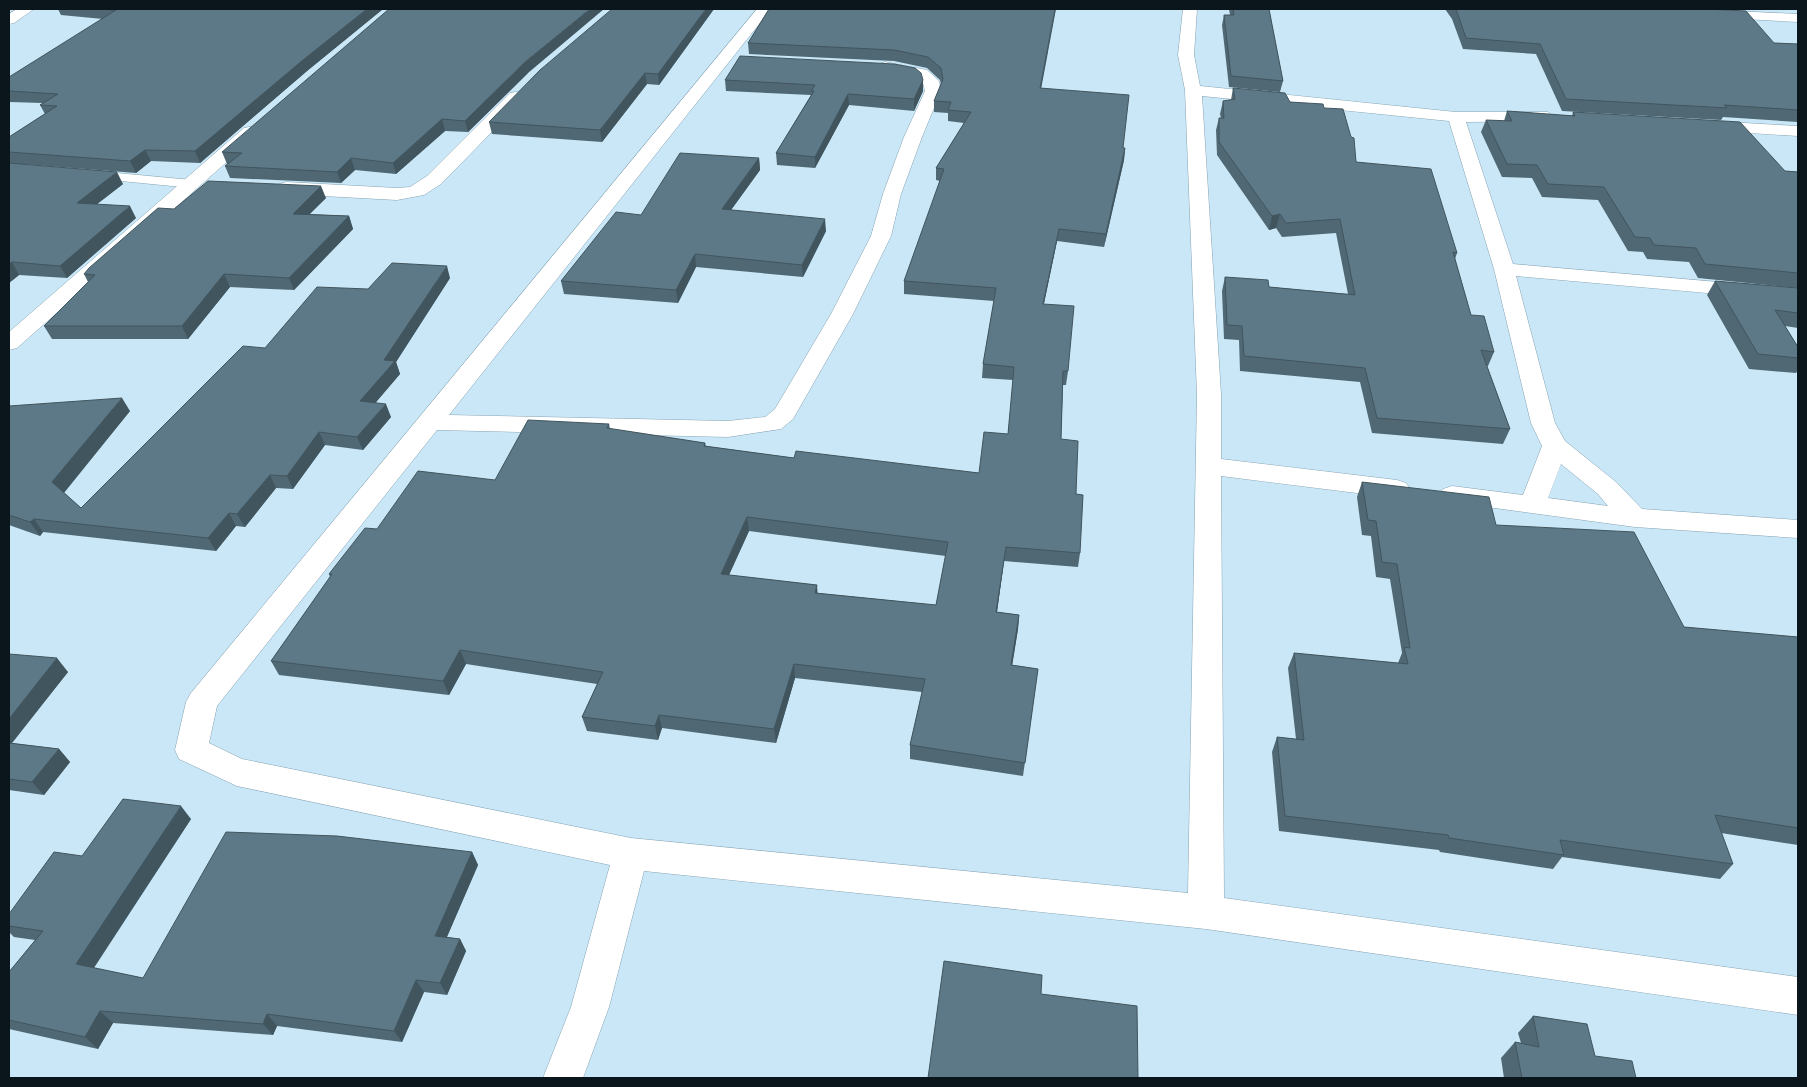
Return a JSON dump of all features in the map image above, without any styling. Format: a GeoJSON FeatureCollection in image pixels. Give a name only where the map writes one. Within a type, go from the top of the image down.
{"type":"FeatureCollection","features":[{"type":"Feature","properties":{"kind":"street"},"geometry":{"type":"LineString","coordinates":[[9,20],[27,9]]}},
{"type":"Feature","properties":{"kind":"street"},"geometry":{"type":"LineString","coordinates":[[764,9],[733,60],[430,422],[202,702],[191,750],[237,772],[631,854],[1206,912],[1798,996]]}},
{"type":"Feature","properties":{"kind":"street"},"geometry":{"type":"LineString","coordinates":[[1190,9],[1186,55],[1193,90],[1209,394],[1206,912]]}},
{"type":"Feature","properties":{"kind":"street"},"geometry":{"type":"LineString","coordinates":[[1700,13],[1798,18]]}},
{"type":"Feature","properties":{"kind":"street"},"geometry":{"type":"LineString","coordinates":[[430,422],[677,429],[728,429],[772,424],[784,414],[842,314],[881,236],[892,194],[913,137],[933,91],[931,81],[920,73],[894,68],[865,67]]}},
{"type":"Feature","properties":{"kind":"street"},"geometry":{"type":"LineString","coordinates":[[271,188],[397,194],[409,194],[421,190],[434,180],[529,84]]}},
{"type":"Feature","properties":{"kind":"street"},"geometry":{"type":"LineString","coordinates":[[1193,90],[1456,117],[1556,117]]}},
{"type":"Feature","properties":{"kind":"street"},"geometry":{"type":"LineString","coordinates":[[1456,117],[1504,270],[1543,423],[1555,446],[1607,488],[1635,518]]}},
{"type":"Feature","properties":{"kind":"street"},"geometry":{"type":"LineString","coordinates":[[9,343],[264,120]]}},
{"type":"Feature","properties":{"kind":"street"},"geometry":{"type":"LineString","coordinates":[[1695,125],[1798,131]]}},
{"type":"Feature","properties":{"kind":"street"},"geometry":{"type":"LineString","coordinates":[[192,184],[222,185]]}},
{"type":"Feature","properties":{"kind":"street"},"geometry":{"type":"LineString","coordinates":[[1504,270],[1798,295]]}},
{"type":"Feature","properties":{"kind":"street"},"geometry":{"type":"LineString","coordinates":[[1532,505],[1555,446]]}},
{"type":"Feature","properties":{"kind":"street"},"geometry":{"type":"LineString","coordinates":[[1210,466],[1635,518],[1798,528]]}},
{"type":"Feature","properties":{"kind":"street"},"geometry":{"type":"LineString","coordinates":[[564,1078],[590,1007],[631,854]]}},
{"type":"Feature","properties":{"kind":"lane"},"geometry":{"type":"LineString","coordinates":[[78,174],[192,184]]}},
{"type":"Feature","properties":{"kind":"building"},"geometry":{"type":"Polygon","coordinates":[[[99,9],[367,9],[195,151],[145,150],[130,161],[9,152],[9,137],[57,106],[40,105],[58,94],[9,91],[9,77],[116,10],[99,9]]]}},
{"type":"Feature","properties":{"kind":"building"},"geometry":{"type":"Polygon","coordinates":[[[389,9],[590,9],[525,62],[465,121],[442,119],[393,163],[351,158],[337,172],[225,166],[242,153],[222,152],[389,9]]]}},
{"type":"Feature","properties":{"kind":"building"},"geometry":{"type":"Polygon","coordinates":[[[612,9],[706,9],[658,74],[645,73],[600,130],[489,122],[540,70],[612,9]]]}},
{"type":"Feature","properties":{"kind":"building"},"geometry":{"type":"Polygon","coordinates":[[[769,9],[1055,9],[1040,88],[1129,95],[1123,148],[1125,148],[1106,234],[1059,229],[1043,304],[1074,306],[1068,371],[1063,371],[1061,439],[1078,441],[1076,494],[1083,495],[1080,553],[1006,547],[996,612],[1019,615],[1011,665],[1038,669],[1025,763],[910,745],[925,679],[794,664],[774,729],[659,715],[655,726],[582,717],[603,672],[460,650],[443,681],[271,661],[332,574],[329,574],[365,528],[377,529],[418,471],[495,480],[528,420],[609,424],[607,428],[705,443],[704,446],[794,458],[796,451],[979,473],[984,432],[1008,434],[1014,367],[983,364],[996,288],[904,281],[944,169],[936,168],[971,112],[948,110],[951,102],[934,101],[943,79],[941,68],[928,57],[894,50],[748,43],[769,9]],[[747,517],[721,574],[817,585],[815,593],[936,605],[948,542],[747,517]]]}},
{"type":"Feature","properties":{"kind":"building"},"geometry":{"type":"Polygon","coordinates":[[[1233,9],[1269,9],[1283,81],[1231,76],[1224,15],[1234,15],[1233,9]]]}},
{"type":"Feature","properties":{"kind":"building"},"geometry":{"type":"Polygon","coordinates":[[[1456,9],[1705,9],[1746,11],[1774,43],[1798,44],[1798,110],[1566,99],[1540,44],[1466,38],[1456,9]]]}},
{"type":"Feature","properties":{"kind":"building"},"geometry":{"type":"Polygon","coordinates":[[[740,56],[894,64],[915,68],[921,73],[923,80],[914,99],[848,94],[815,157],[776,153],[814,91],[811,91],[815,85],[725,80],[740,56]]]}},
{"type":"Feature","properties":{"kind":"building"},"geometry":{"type":"Polygon","coordinates":[[[1233,88],[1285,93],[1290,102],[1323,104],[1324,108],[1343,109],[1351,137],[1354,138],[1356,162],[1431,169],[1457,253],[1453,252],[1471,315],[1484,316],[1494,352],[1481,350],[1510,429],[1377,418],[1365,368],[1244,356],[1242,326],[1227,325],[1225,277],[1268,280],[1269,287],[1355,295],[1340,219],[1286,223],[1280,214],[1272,216],[1219,142],[1219,118],[1224,118],[1223,101],[1235,99],[1233,88]]]}},
{"type":"Feature","properties":{"kind":"building"},"geometry":{"type":"Polygon","coordinates":[[[1507,111],[1575,116],[1573,112],[1740,122],[1785,171],[1798,172],[1798,273],[1705,264],[1696,248],[1654,245],[1650,238],[1635,237],[1604,187],[1548,184],[1537,165],[1507,164],[1486,120],[1512,121],[1507,111]]]}},
{"type":"Feature","properties":{"kind":"building"},"geometry":{"type":"Polygon","coordinates":[[[680,153],[759,158],[722,209],[825,219],[802,265],[695,254],[676,290],[561,281],[616,212],[641,215],[680,153]]]}},
{"type":"Feature","properties":{"kind":"building"},"geometry":{"type":"Polygon","coordinates":[[[9,163],[117,172],[77,203],[130,206],[60,266],[12,262],[9,264],[9,163]]]}},
{"type":"Feature","properties":{"kind":"building"},"geometry":{"type":"Polygon","coordinates":[[[208,181],[321,186],[293,214],[349,216],[289,278],[224,274],[182,326],[44,326],[95,275],[84,274],[89,268],[158,208],[174,209],[208,181]]]}},
{"type":"Feature","properties":{"kind":"building"},"geometry":{"type":"Polygon","coordinates":[[[392,263],[447,266],[384,360],[395,361],[360,401],[386,404],[357,437],[319,432],[287,476],[270,475],[237,514],[229,513],[208,538],[34,519],[30,522],[9,515],[9,406],[122,398],[52,482],[81,508],[243,346],[265,348],[317,287],[368,289],[392,263]]]}},
{"type":"Feature","properties":{"kind":"building"},"geometry":{"type":"Polygon","coordinates":[[[1715,281],[1798,288],[1798,313],[1775,310],[1798,347],[1798,358],[1758,354],[1715,281]]]}},
{"type":"Feature","properties":{"kind":"building"},"geometry":{"type":"Polygon","coordinates":[[[1362,482],[1489,497],[1496,525],[1634,532],[1684,627],[1798,637],[1798,828],[1715,815],[1733,864],[1560,840],[1564,855],[1449,838],[1448,835],[1285,816],[1277,737],[1304,740],[1294,653],[1408,664],[1404,647],[1410,648],[1397,564],[1382,562],[1376,521],[1368,520],[1362,482]]]}},
{"type":"Feature","properties":{"kind":"building"},"geometry":{"type":"Polygon","coordinates":[[[9,654],[57,658],[9,719],[9,654]]]}},
{"type":"Feature","properties":{"kind":"building"},"geometry":{"type":"Polygon","coordinates":[[[9,743],[59,749],[32,782],[9,779],[9,743]]]}},
{"type":"Feature","properties":{"kind":"building"},"geometry":{"type":"Polygon","coordinates":[[[123,799],[181,806],[76,964],[143,978],[226,832],[337,836],[472,852],[435,936],[460,939],[440,983],[416,980],[394,1031],[267,1014],[263,1024],[100,1011],[85,1037],[9,1020],[9,972],[43,931],[9,926],[9,914],[54,852],[82,856],[123,799]]]}},
{"type":"Feature","properties":{"kind":"building"},"geometry":{"type":"Polygon","coordinates":[[[944,961],[1042,975],[1041,994],[1137,1006],[1138,1078],[928,1078],[944,961]]]}},
{"type":"Feature","properties":{"kind":"building"},"geometry":{"type":"Polygon","coordinates":[[[1533,1016],[1587,1024],[1595,1056],[1632,1061],[1636,1078],[1522,1078],[1515,1042],[1539,1047],[1533,1016]]]}}]}
